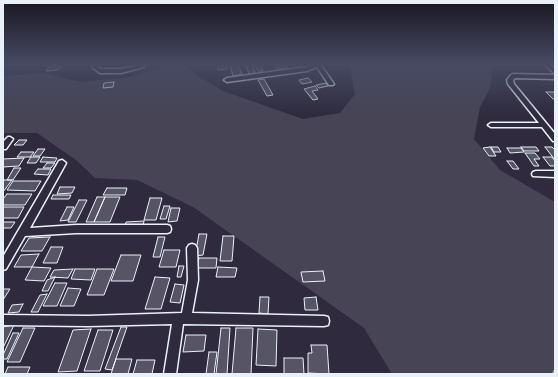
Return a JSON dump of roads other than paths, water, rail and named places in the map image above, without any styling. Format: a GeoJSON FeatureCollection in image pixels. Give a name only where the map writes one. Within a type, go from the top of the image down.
{"type":"FeatureCollection","features":[{"type":"Feature","properties":{"kind":"street"},"geometry":{"type":"LineString","coordinates":[[511,82],[555,139]]}},
{"type":"Feature","properties":{"kind":"street"},"geometry":{"type":"LineString","coordinates":[[491,125],[543,125]]}},
{"type":"Feature","properties":{"kind":"street"},"geometry":{"type":"LineString","coordinates":[[3,147],[10,139]]}},
{"type":"Feature","properties":{"kind":"street"},"geometry":{"type":"LineString","coordinates":[[3,266],[62,164]]}},
{"type":"Feature","properties":{"kind":"street"},"geometry":{"type":"LineString","coordinates":[[536,174],[555,174]]}},
{"type":"Feature","properties":{"kind":"street"},"geometry":{"type":"LineString","coordinates":[[24,232],[76,229],[166,229]]}},
{"type":"Feature","properties":{"kind":"street"},"geometry":{"type":"LineString","coordinates":[[170,374],[182,318],[193,280],[192,248]]}},
{"type":"Feature","properties":{"kind":"street"},"geometry":{"type":"LineString","coordinates":[[3,320],[88,321],[182,318],[298,320],[324,322]]}},
{"type":"Feature","properties":{"kind":"waterway"},"geometry":{"type":"LineString","coordinates":[[553,374],[555,370]]}}]}
